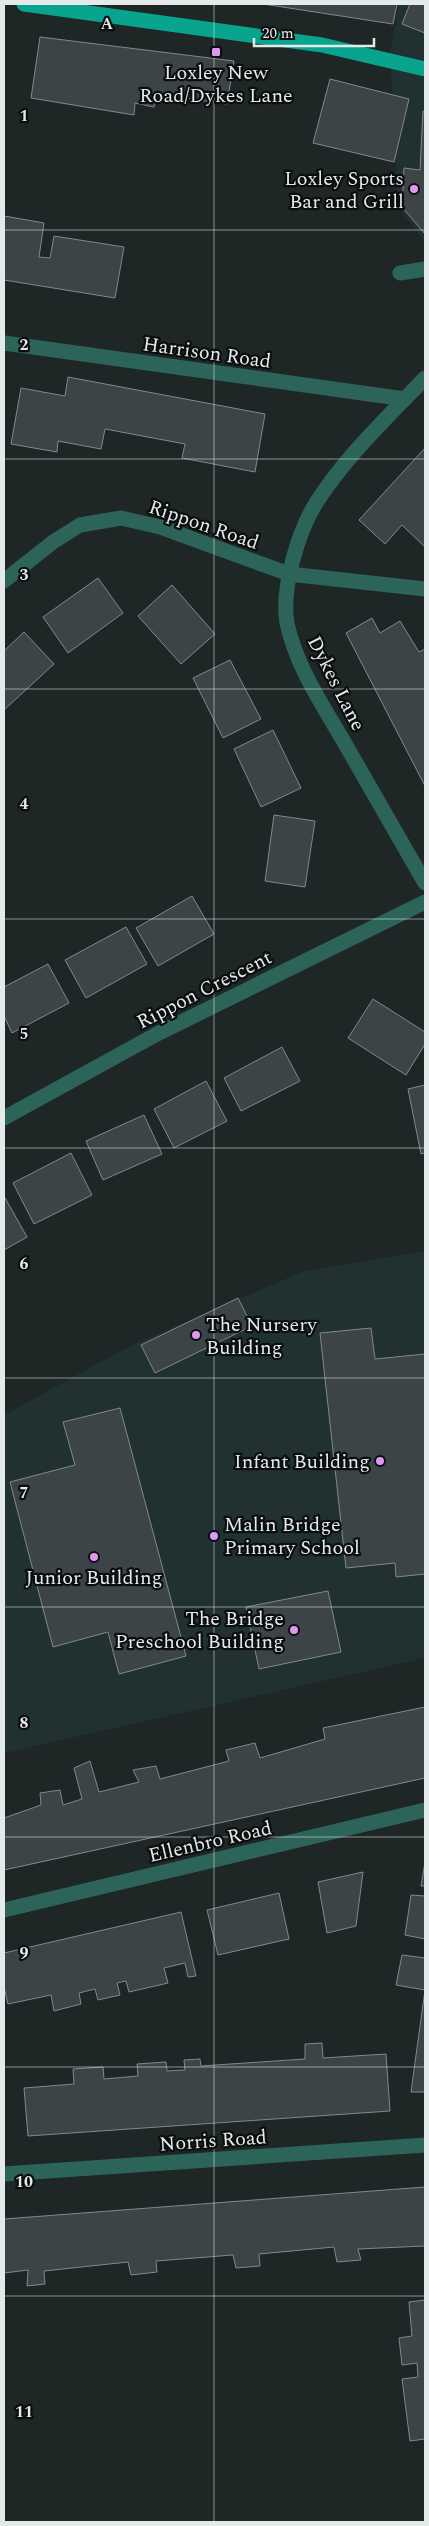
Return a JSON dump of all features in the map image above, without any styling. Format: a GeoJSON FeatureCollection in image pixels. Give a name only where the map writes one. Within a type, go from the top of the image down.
{"type":"FeatureCollection","features":[{"type":"Feature","properties":{"kind":"main road"},"geometry":{"type":"LineString","coordinates":[[24,4],[322,45],[425,69]]}},
{"type":"Feature","properties":{"kind":"street"},"geometry":{"type":"LineString","coordinates":[[400,273],[425,269]]}},
{"type":"Feature","properties":{"kind":"street","name":"Harrison Road"},"geometry":{"type":"LineString","coordinates":[[4,343],[405,399]]}},
{"type":"Feature","properties":{"kind":"street","name":"Dykes Lane"},"geometry":{"type":"LineString","coordinates":[[425,378],[348,461],[315,504],[298,541],[289,574],[287,620],[295,652],[317,696],[425,883]]}},
{"type":"Feature","properties":{"kind":"street","name":"Rippon Road"},"geometry":{"type":"LineString","coordinates":[[4,581],[52,542],[80,525],[121,518],[160,527],[289,574],[425,589]]}},
{"type":"Feature","properties":{"kind":"street","name":"Rippon Crescent"},"geometry":{"type":"LineString","coordinates":[[4,1118],[157,1034],[425,902]]}},
{"type":"Feature","properties":{"kind":"street","name":"Ellenbro Road"},"geometry":{"type":"LineString","coordinates":[[4,1910],[425,1810]]}},
{"type":"Feature","properties":{"kind":"street","name":"Norris Road"},"geometry":{"type":"LineString","coordinates":[[4,2174],[425,2145]]}},
{"type":"Feature","properties":{"kind":"shaded area"},"geometry":{"type":"Polygon","coordinates":[[[399,4],[425,4],[425,242],[398,207],[390,52],[399,4]]]}},
{"type":"Feature","properties":{"kind":"shaded area","name":"Malin Bridge Primary School"},"geometry":{"type":"Polygon","coordinates":[[[425,1251],[425,1658],[4,1753],[4,1415],[132,1345],[304,1271],[425,1251]]]}},
{"type":"Feature","properties":{"kind":"building"},"geometry":{"type":"Polygon","coordinates":[[[263,4],[397,4],[393,24],[263,4]]]}},
{"type":"Feature","properties":{"kind":"building"},"geometry":{"type":"Polygon","coordinates":[[[410,4],[425,4],[425,33],[402,24],[410,4]]]}},
{"type":"Feature","properties":{"kind":"building"},"geometry":{"type":"Polygon","coordinates":[[[40,37],[234,61],[227,104],[156,94],[154,107],[135,103],[134,115],[31,98],[40,37]]]}},
{"type":"Feature","properties":{"kind":"building"},"geometry":{"type":"Polygon","coordinates":[[[330,79],[409,99],[394,162],[313,143],[330,79]]]}},
{"type":"Feature","properties":{"kind":"building","name":"Loxley Sports Bar and Grill"},"geometry":{"type":"Polygon","coordinates":[[[423,111],[425,112],[425,234],[402,207],[404,168],[420,170],[423,111]]]}},
{"type":"Feature","properties":{"kind":"building"},"geometry":{"type":"Polygon","coordinates":[[[4,216],[44,223],[39,257],[50,258],[54,236],[124,247],[115,298],[4,280],[4,216]]]}},
{"type":"Feature","properties":{"kind":"building"},"geometry":{"type":"Polygon","coordinates":[[[68,377],[265,414],[255,472],[182,458],[185,444],[105,429],[101,449],[58,441],[57,452],[11,444],[21,388],[65,396],[68,377]]]}},
{"type":"Feature","properties":{"kind":"building"},"geometry":{"type":"Polygon","coordinates":[[[425,448],[425,547],[402,525],[385,544],[359,520],[425,448]]]}},
{"type":"Feature","properties":{"kind":"building"},"geometry":{"type":"Polygon","coordinates":[[[98,578],[123,613],[68,653],[43,617],[98,578]]]}},
{"type":"Feature","properties":{"kind":"building"},"geometry":{"type":"Polygon","coordinates":[[[172,585],[215,634],[181,664],[138,616],[172,585]]]}},
{"type":"Feature","properties":{"kind":"building"},"geometry":{"type":"Polygon","coordinates":[[[372,618],[380,633],[400,621],[419,652],[425,649],[425,786],[346,633],[372,618]]]}},
{"type":"Feature","properties":{"kind":"building"},"geometry":{"type":"Polygon","coordinates":[[[24,632],[54,664],[4,710],[4,651],[24,632]]]}},
{"type":"Feature","properties":{"kind":"building"},"geometry":{"type":"Polygon","coordinates":[[[230,660],[261,719],[223,738],[193,678],[230,660]]]}},
{"type":"Feature","properties":{"kind":"building"},"geometry":{"type":"Polygon","coordinates":[[[273,730],[301,788],[261,807],[234,749],[273,730]]]}},
{"type":"Feature","properties":{"kind":"building"},"geometry":{"type":"Polygon","coordinates":[[[274,815],[315,821],[305,887],[265,881],[274,815]]]}},
{"type":"Feature","properties":{"kind":"building"},"geometry":{"type":"Polygon","coordinates":[[[192,896],[214,934],[158,966],[136,928],[192,896]]]}},
{"type":"Feature","properties":{"kind":"building"},"geometry":{"type":"Polygon","coordinates":[[[126,927],[147,964],[86,998],[65,960],[126,927]]]}},
{"type":"Feature","properties":{"kind":"building"},"geometry":{"type":"Polygon","coordinates":[[[48,964],[69,1003],[12,1033],[4,1016],[4,987],[48,964]]]}},
{"type":"Feature","properties":{"kind":"building"},"geometry":{"type":"Polygon","coordinates":[[[373,999],[425,1032],[425,1044],[406,1075],[348,1038],[373,999]]]}},
{"type":"Feature","properties":{"kind":"building"},"geometry":{"type":"Polygon","coordinates":[[[282,1047],[300,1081],[241,1111],[224,1078],[282,1047]]]}},
{"type":"Feature","properties":{"kind":"building"},"geometry":{"type":"Polygon","coordinates":[[[206,1081],[227,1121],[174,1148],[154,1109],[206,1081]]]}},
{"type":"Feature","properties":{"kind":"building"},"geometry":{"type":"Polygon","coordinates":[[[425,1085],[425,1153],[421,1154],[408,1089],[425,1085]]]}},
{"type":"Feature","properties":{"kind":"building"},"geometry":{"type":"Polygon","coordinates":[[[144,1115],[162,1154],[103,1180],[86,1141],[144,1115]]]}},
{"type":"Feature","properties":{"kind":"building"},"geometry":{"type":"Polygon","coordinates":[[[71,1153],[92,1195],[34,1224],[13,1183],[71,1153]]]}},
{"type":"Feature","properties":{"kind":"building"},"geometry":{"type":"Polygon","coordinates":[[[4,1196],[27,1237],[4,1250],[4,1196]]]}},
{"type":"Feature","properties":{"kind":"building","name":"The Nursery Building"},"geometry":{"type":"Polygon","coordinates":[[[238,1298],[252,1326],[155,1373],[141,1345],[238,1298]]]}},
{"type":"Feature","properties":{"kind":"building","name":"Infant Building"},"geometry":{"type":"Polygon","coordinates":[[[371,1328],[375,1359],[425,1354],[425,1574],[396,1577],[395,1563],[346,1568],[320,1333],[371,1328]]]}},
{"type":"Feature","properties":{"kind":"building","name":"Junior Building"},"geometry":{"type":"Polygon","coordinates":[[[120,1408],[186,1656],[119,1674],[108,1632],[53,1647],[10,1482],[75,1465],[63,1422],[120,1408]]]}},
{"type":"Feature","properties":{"kind":"building","name":"The Bridge Preschool Building"},"geometry":{"type":"Polygon","coordinates":[[[328,1591],[341,1652],[259,1669],[246,1607],[328,1591]]]}},
{"type":"Feature","properties":{"kind":"building"},"geometry":{"type":"Polygon","coordinates":[[[425,1707],[425,1778],[4,1870],[4,1818],[41,1805],[40,1793],[60,1790],[63,1805],[82,1799],[74,1768],[90,1761],[99,1792],[139,1782],[133,1770],[156,1766],[160,1779],[229,1761],[226,1750],[255,1743],[260,1758],[325,1739],[323,1728],[425,1707]]]}},
{"type":"Feature","properties":{"kind":"building"},"geometry":{"type":"Polygon","coordinates":[[[425,1862],[425,1886],[421,1886],[425,1862]]]}},
{"type":"Feature","properties":{"kind":"building"},"geometry":{"type":"Polygon","coordinates":[[[363,1872],[356,1926],[327,1933],[318,1882],[363,1872]]]}},
{"type":"Feature","properties":{"kind":"building"},"geometry":{"type":"Polygon","coordinates":[[[279,1893],[289,1939],[218,1955],[207,1910],[279,1893]]]}},
{"type":"Feature","properties":{"kind":"building"},"geometry":{"type":"Polygon","coordinates":[[[411,1895],[425,1896],[425,1939],[405,1935],[411,1895]]]}},
{"type":"Feature","properties":{"kind":"building"},"geometry":{"type":"Polygon","coordinates":[[[181,1912],[196,1976],[188,1977],[185,1963],[164,1968],[168,1983],[129,1992],[126,1981],[117,1983],[120,1995],[98,2000],[95,1989],[79,1993],[81,2004],[54,2011],[51,1995],[8,2004],[4,1987],[4,1953],[181,1912]]]}},
{"type":"Feature","properties":{"kind":"building"},"geometry":{"type":"Polygon","coordinates":[[[402,1955],[425,1958],[425,1990],[396,1985],[402,1955]]]}},
{"type":"Feature","properties":{"kind":"building"},"geometry":{"type":"Polygon","coordinates":[[[425,1990],[425,2092],[411,2092],[425,1990]]]}},
{"type":"Feature","properties":{"kind":"building"},"geometry":{"type":"Polygon","coordinates":[[[322,2043],[323,2058],[386,2054],[390,2111],[28,2136],[24,2088],[74,2084],[73,2069],[103,2067],[104,2079],[138,2076],[137,2064],[166,2062],[167,2071],[185,2070],[184,2060],[200,2059],[201,2066],[305,2059],[305,2044],[322,2043]]]}},
{"type":"Feature","properties":{"kind":"building"},"geometry":{"type":"Polygon","coordinates":[[[425,2187],[425,2246],[358,2249],[361,2260],[337,2262],[334,2247],[259,2254],[260,2266],[236,2268],[233,2255],[156,2261],[157,2272],[131,2275],[128,2262],[44,2271],[45,2284],[27,2286],[28,2270],[4,2273],[4,2219],[425,2187]]]}},
{"type":"Feature","properties":{"kind":"building"},"geometry":{"type":"Polygon","coordinates":[[[425,2300],[425,2439],[410,2441],[402,2379],[418,2377],[417,2363],[402,2365],[399,2338],[412,2336],[409,2302],[425,2300]]]}},
{"type":"Feature","properties":{"kind":"place","name":"Loxley New Road/Dykes Lane"},"geometry":{"type":"Point","coordinates":[216,52]}},
{"type":"Feature","properties":{"kind":"place","name":"Loxley Sports Bar and Grill"},"geometry":{"type":"Point","coordinates":[414,189]}},
{"type":"Feature","properties":{"kind":"place","name":"The Nursery Building"},"geometry":{"type":"Point","coordinates":[196,1335]}},
{"type":"Feature","properties":{"kind":"place","name":"Infant Building"},"geometry":{"type":"Point","coordinates":[380,1461]}},
{"type":"Feature","properties":{"kind":"place","name":"Malin Bridge Primary School"},"geometry":{"type":"Point","coordinates":[214,1536]}},
{"type":"Feature","properties":{"kind":"place","name":"Junior Building"},"geometry":{"type":"Point","coordinates":[94,1557]}},
{"type":"Feature","properties":{"kind":"place","name":"The Bridge Preschool Building"},"geometry":{"type":"Point","coordinates":[294,1630]}}]}
